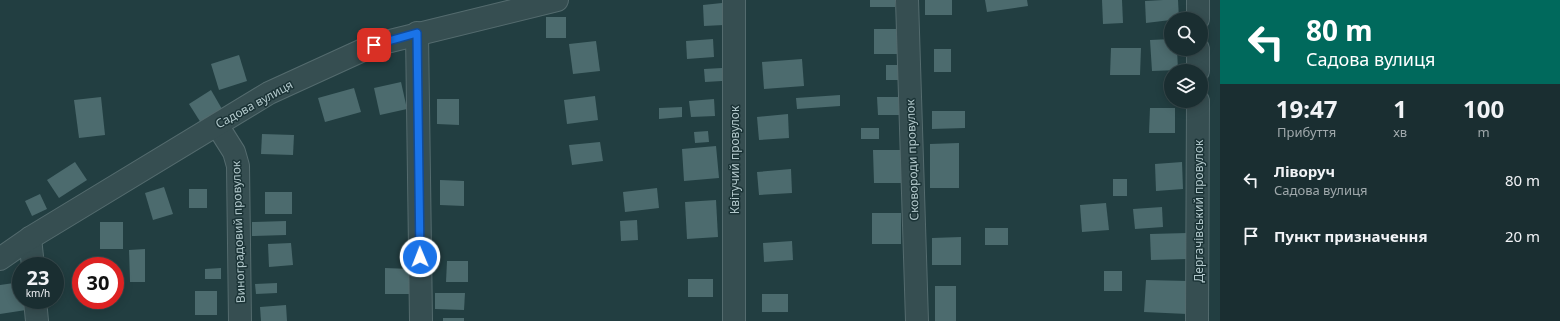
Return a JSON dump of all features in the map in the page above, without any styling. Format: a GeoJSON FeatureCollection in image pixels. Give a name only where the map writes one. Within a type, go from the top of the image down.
{"type":"FeatureCollection","features":[{"type":"Feature","properties":{"kind":"street","name":"Садова вулиця"},"geometry":{"type":"LineString","coordinates":[[0,259],[30,238],[269,94],[367,48],[417,33],[557,0]]}},
{"type":"Feature","properties":{"kind":"street","name":"Квітучий провулок"},"geometry":{"type":"LineString","coordinates":[[734,0],[734,321]]}},
{"type":"Feature","properties":{"kind":"street","name":"Сковороди провулок"},"geometry":{"type":"LineString","coordinates":[[907,0],[917,321]]}},
{"type":"Feature","properties":{"kind":"street"},"geometry":{"type":"LineString","coordinates":[[1198,0],[1198,12]]}},
{"type":"Feature","properties":{"kind":"street"},"geometry":{"type":"LineString","coordinates":[[417,33],[421,321]]}},
{"type":"Feature","properties":{"kind":"street","name":"Дергачівський провулок"},"geometry":{"type":"LineString","coordinates":[[1197,321],[1198,108]]}},
{"type":"Feature","properties":{"kind":"street","name":"Виноградовий провулок"},"geometry":{"type":"LineString","coordinates":[[216,125],[234,152],[238,166],[240,321]]}},
{"type":"Feature","properties":{"kind":"street"},"geometry":{"type":"LineString","coordinates":[[30,238],[31,257]]}},
{"type":"Feature","properties":{"kind":"street"},"geometry":{"type":"LineString","coordinates":[[36,309],[37,321]]}},
{"type":"Feature","properties":{"kind":"building"},"geometry":{"type":"Polygon","coordinates":[[[870,0],[895,0],[895,7],[870,7],[870,0]]]}},
{"type":"Feature","properties":{"kind":"building"},"geometry":{"type":"Polygon","coordinates":[[[925,0],[952,0],[952,15],[925,15],[925,0]]]}},
{"type":"Feature","properties":{"kind":"building"},"geometry":{"type":"Polygon","coordinates":[[[985,0],[1027,0],[1028,6],[987,12],[985,0]]]}},
{"type":"Feature","properties":{"kind":"building"},"geometry":{"type":"Polygon","coordinates":[[[1102,0],[1122,0],[1123,23],[1103,24],[1102,0]]]}},
{"type":"Feature","properties":{"kind":"building"},"geometry":{"type":"Polygon","coordinates":[[[1178,0],[1179,12],[1164,12],[1164,21],[1146,23],[1145,1],[1178,0]]]}},
{"type":"Feature","properties":{"kind":"building"},"geometry":{"type":"Polygon","coordinates":[[[722,3],[724,25],[704,26],[703,5],[722,3]]]}},
{"type":"Feature","properties":{"kind":"building"},"geometry":{"type":"Polygon","coordinates":[[[546,17],[566,17],[566,38],[546,38],[546,17]]]}},
{"type":"Feature","properties":{"kind":"building"},"geometry":{"type":"Polygon","coordinates":[[[874,29],[897,29],[897,54],[874,54],[874,29]]]}},
{"type":"Feature","properties":{"kind":"building"},"geometry":{"type":"Polygon","coordinates":[[[713,39],[714,57],[687,59],[686,41],[713,39]]]}},
{"type":"Feature","properties":{"kind":"building"},"geometry":{"type":"Polygon","coordinates":[[[1164,39],[1164,56],[1177,56],[1178,64],[1164,64],[1164,71],[1152,71],[1150,40],[1164,39]]]}},
{"type":"Feature","properties":{"kind":"building"},"geometry":{"type":"Polygon","coordinates":[[[596,41],[600,71],[573,74],[569,44],[596,41]]]}},
{"type":"Feature","properties":{"kind":"building"},"geometry":{"type":"Polygon","coordinates":[[[1111,48],[1141,48],[1140,75],[1110,75],[1111,48]]]}},
{"type":"Feature","properties":{"kind":"building"},"geometry":{"type":"Polygon","coordinates":[[[934,49],[951,49],[951,72],[934,72],[934,49]]]}},
{"type":"Feature","properties":{"kind":"building"},"geometry":{"type":"Polygon","coordinates":[[[239,55],[247,81],[219,90],[211,64],[239,55]]]}},
{"type":"Feature","properties":{"kind":"building"},"geometry":{"type":"Polygon","coordinates":[[[802,59],[804,86],[764,89],[762,62],[802,59]]]}},
{"type":"Feature","properties":{"kind":"building"},"geometry":{"type":"Polygon","coordinates":[[[886,65],[898,65],[899,80],[886,80],[886,65]]]}},
{"type":"Feature","properties":{"kind":"building"},"geometry":{"type":"Polygon","coordinates":[[[722,68],[722,81],[705,82],[704,69],[722,68]]]}},
{"type":"Feature","properties":{"kind":"building"},"geometry":{"type":"Polygon","coordinates":[[[401,82],[407,109],[380,115],[374,88],[401,82]]]}},
{"type":"Feature","properties":{"kind":"building"},"geometry":{"type":"Polygon","coordinates":[[[354,88],[361,112],[325,122],[318,98],[354,88]]]}},
{"type":"Feature","properties":{"kind":"building"},"geometry":{"type":"Polygon","coordinates":[[[211,90],[222,109],[201,123],[189,104],[211,90]]]}},
{"type":"Feature","properties":{"kind":"building"},"geometry":{"type":"Polygon","coordinates":[[[840,95],[840,106],[797,109],[796,98],[840,95]]]}},
{"type":"Feature","properties":{"kind":"building"},"geometry":{"type":"Polygon","coordinates":[[[595,96],[598,120],[567,124],[564,100],[595,96]]]}},
{"type":"Feature","properties":{"kind":"building"},"geometry":{"type":"Polygon","coordinates":[[[101,97],[105,135],[79,138],[74,100],[101,97]]]}},
{"type":"Feature","properties":{"kind":"building"},"geometry":{"type":"Polygon","coordinates":[[[877,97],[899,97],[899,115],[878,115],[877,97]]]}},
{"type":"Feature","properties":{"kind":"building"},"geometry":{"type":"Polygon","coordinates":[[[437,99],[459,99],[459,125],[437,124],[437,99]]]}},
{"type":"Feature","properties":{"kind":"building"},"geometry":{"type":"Polygon","coordinates":[[[714,99],[715,116],[691,117],[689,101],[714,99]]]}},
{"type":"Feature","properties":{"kind":"building"},"geometry":{"type":"Polygon","coordinates":[[[682,107],[682,117],[659,119],[659,108],[682,107]]]}},
{"type":"Feature","properties":{"kind":"building"},"geometry":{"type":"Polygon","coordinates":[[[1150,108],[1175,108],[1175,133],[1149,133],[1150,108]]]}},
{"type":"Feature","properties":{"kind":"building"},"geometry":{"type":"Polygon","coordinates":[[[932,111],[965,111],[965,128],[932,129],[932,111]]]}},
{"type":"Feature","properties":{"kind":"building"},"geometry":{"type":"Polygon","coordinates":[[[788,114],[789,138],[759,140],[757,117],[788,114]]]}},
{"type":"Feature","properties":{"kind":"building"},"geometry":{"type":"Polygon","coordinates":[[[861,128],[879,128],[879,139],[861,139],[861,128]]]}},
{"type":"Feature","properties":{"kind":"building"},"geometry":{"type":"Polygon","coordinates":[[[708,131],[709,142],[695,143],[694,132],[708,131]]]}},
{"type":"Feature","properties":{"kind":"building"},"geometry":{"type":"Polygon","coordinates":[[[262,134],[294,135],[293,155],[261,154],[262,134]]]}},
{"type":"Feature","properties":{"kind":"building"},"geometry":{"type":"Polygon","coordinates":[[[600,142],[603,161],[572,165],[569,145],[600,142]]]}},
{"type":"Feature","properties":{"kind":"building"},"geometry":{"type":"Polygon","coordinates":[[[959,143],[959,188],[930,188],[930,144],[959,143]]]}},
{"type":"Feature","properties":{"kind":"building"},"geometry":{"type":"Polygon","coordinates":[[[716,146],[719,178],[684,181],[682,149],[716,146]]]}},
{"type":"Feature","properties":{"kind":"building"},"geometry":{"type":"Polygon","coordinates":[[[873,150],[901,150],[901,183],[874,183],[873,150]]]}},
{"type":"Feature","properties":{"kind":"building"},"geometry":{"type":"Polygon","coordinates":[[[75,162],[87,180],[59,198],[47,180],[75,162]]]}},
{"type":"Feature","properties":{"kind":"building"},"geometry":{"type":"Polygon","coordinates":[[[1182,162],[1183,189],[1156,191],[1155,164],[1182,162]]]}},
{"type":"Feature","properties":{"kind":"building"},"geometry":{"type":"Polygon","coordinates":[[[791,169],[792,193],[759,195],[757,172],[791,169]]]}},
{"type":"Feature","properties":{"kind":"building"},"geometry":{"type":"Polygon","coordinates":[[[1113,179],[1127,179],[1127,196],[1113,196],[1113,179]]]}},
{"type":"Feature","properties":{"kind":"building"},"geometry":{"type":"Polygon","coordinates":[[[440,180],[464,181],[464,206],[440,205],[440,180]]]}},
{"type":"Feature","properties":{"kind":"building"},"geometry":{"type":"Polygon","coordinates":[[[164,187],[173,214],[153,220],[145,193],[164,187]]]}},
{"type":"Feature","properties":{"kind":"building"},"geometry":{"type":"Polygon","coordinates":[[[657,188],[659,208],[625,212],[623,192],[657,188]]]}},
{"type":"Feature","properties":{"kind":"building"},"geometry":{"type":"Polygon","coordinates":[[[189,189],[207,189],[207,208],[189,208],[189,189]]]}},
{"type":"Feature","properties":{"kind":"building"},"geometry":{"type":"Polygon","coordinates":[[[265,192],[292,192],[292,214],[265,214],[265,192]]]}},
{"type":"Feature","properties":{"kind":"building"},"geometry":{"type":"Polygon","coordinates":[[[40,194],[47,209],[32,216],[25,201],[40,194]]]}},
{"type":"Feature","properties":{"kind":"building"},"geometry":{"type":"Polygon","coordinates":[[[716,200],[718,237],[687,239],[685,202],[716,200]]]}},
{"type":"Feature","properties":{"kind":"building"},"geometry":{"type":"Polygon","coordinates":[[[1106,203],[1109,230],[1082,232],[1080,205],[1106,203]]]}},
{"type":"Feature","properties":{"kind":"building"},"geometry":{"type":"Polygon","coordinates":[[[1162,207],[1163,227],[1135,229],[1133,209],[1162,207]]]}},
{"type":"Feature","properties":{"kind":"building"},"geometry":{"type":"Polygon","coordinates":[[[872,213],[901,213],[901,244],[872,244],[872,213]]]}},
{"type":"Feature","properties":{"kind":"building"},"geometry":{"type":"Polygon","coordinates":[[[637,220],[638,240],[621,241],[620,221],[637,220]]]}},
{"type":"Feature","properties":{"kind":"building"},"geometry":{"type":"Polygon","coordinates":[[[286,221],[286,235],[252,236],[252,222],[286,221]]]}},
{"type":"Feature","properties":{"kind":"building"},"geometry":{"type":"Polygon","coordinates":[[[100,222],[123,222],[123,249],[100,249],[100,222]]]}},
{"type":"Feature","properties":{"kind":"building"},"geometry":{"type":"Polygon","coordinates":[[[985,228],[1008,228],[1008,245],[985,245],[985,228]]]}},
{"type":"Feature","properties":{"kind":"building"},"geometry":{"type":"Polygon","coordinates":[[[1187,233],[1188,259],[1151,260],[1150,234],[1187,233]]]}},
{"type":"Feature","properties":{"kind":"building"},"geometry":{"type":"Polygon","coordinates":[[[961,237],[961,265],[932,265],[932,238],[961,237]]]}},
{"type":"Feature","properties":{"kind":"building"},"geometry":{"type":"Polygon","coordinates":[[[792,241],[793,260],[764,262],[763,243],[792,241]]]}},
{"type":"Feature","properties":{"kind":"building"},"geometry":{"type":"Polygon","coordinates":[[[291,243],[293,265],[269,267],[268,244],[291,243]]]}},
{"type":"Feature","properties":{"kind":"building"},"geometry":{"type":"Polygon","coordinates":[[[145,249],[145,282],[130,282],[129,250],[145,249]]]}},
{"type":"Feature","properties":{"kind":"building"},"geometry":{"type":"Polygon","coordinates":[[[447,261],[468,261],[468,282],[446,282],[447,261]]]}},
{"type":"Feature","properties":{"kind":"building"},"geometry":{"type":"Polygon","coordinates":[[[221,268],[221,279],[205,279],[205,269],[221,268]]]}},
{"type":"Feature","properties":{"kind":"building"},"geometry":{"type":"Polygon","coordinates":[[[385,268],[410,269],[410,294],[385,294],[385,268]]]}},
{"type":"Feature","properties":{"kind":"building"},"geometry":{"type":"Polygon","coordinates":[[[1104,271],[1122,271],[1122,291],[1104,291],[1104,271]]]}},
{"type":"Feature","properties":{"kind":"building"},"geometry":{"type":"Polygon","coordinates":[[[688,279],[713,279],[713,297],[688,297],[688,279]]]}},
{"type":"Feature","properties":{"kind":"building"},"geometry":{"type":"Polygon","coordinates":[[[1146,280],[1188,281],[1187,314],[1144,312],[1146,280]]]}},
{"type":"Feature","properties":{"kind":"building"},"geometry":{"type":"Polygon","coordinates":[[[12,283],[12,309],[26,310],[0,314],[0,285],[12,283]]]}},
{"type":"Feature","properties":{"kind":"building"},"geometry":{"type":"Polygon","coordinates":[[[277,283],[277,293],[256,294],[255,284],[277,283]]]}},
{"type":"Feature","properties":{"kind":"building"},"geometry":{"type":"Polygon","coordinates":[[[935,286],[956,286],[956,321],[935,321],[935,286]]]}},
{"type":"Feature","properties":{"kind":"building"},"geometry":{"type":"Polygon","coordinates":[[[195,291],[217,291],[217,315],[195,315],[195,291]]]}},
{"type":"Feature","properties":{"kind":"building"},"geometry":{"type":"Polygon","coordinates":[[[435,293],[465,293],[464,310],[435,309],[435,293]]]}},
{"type":"Feature","properties":{"kind":"building"},"geometry":{"type":"Polygon","coordinates":[[[762,294],[788,294],[788,312],[762,312],[762,294]]]}},
{"type":"Feature","properties":{"kind":"building"},"geometry":{"type":"Polygon","coordinates":[[[286,305],[287,321],[261,321],[260,307],[286,305]]]}},
{"type":"Feature","properties":{"kind":"building"},"geometry":{"type":"Polygon","coordinates":[[[443,318],[464,318],[464,321],[443,321],[443,318]]]}},
{"type":"Feature","properties":{"kind":"route"},"geometry":{"type":"LineString","coordinates":[[374,45],[417,33],[420,257]]}}]}
